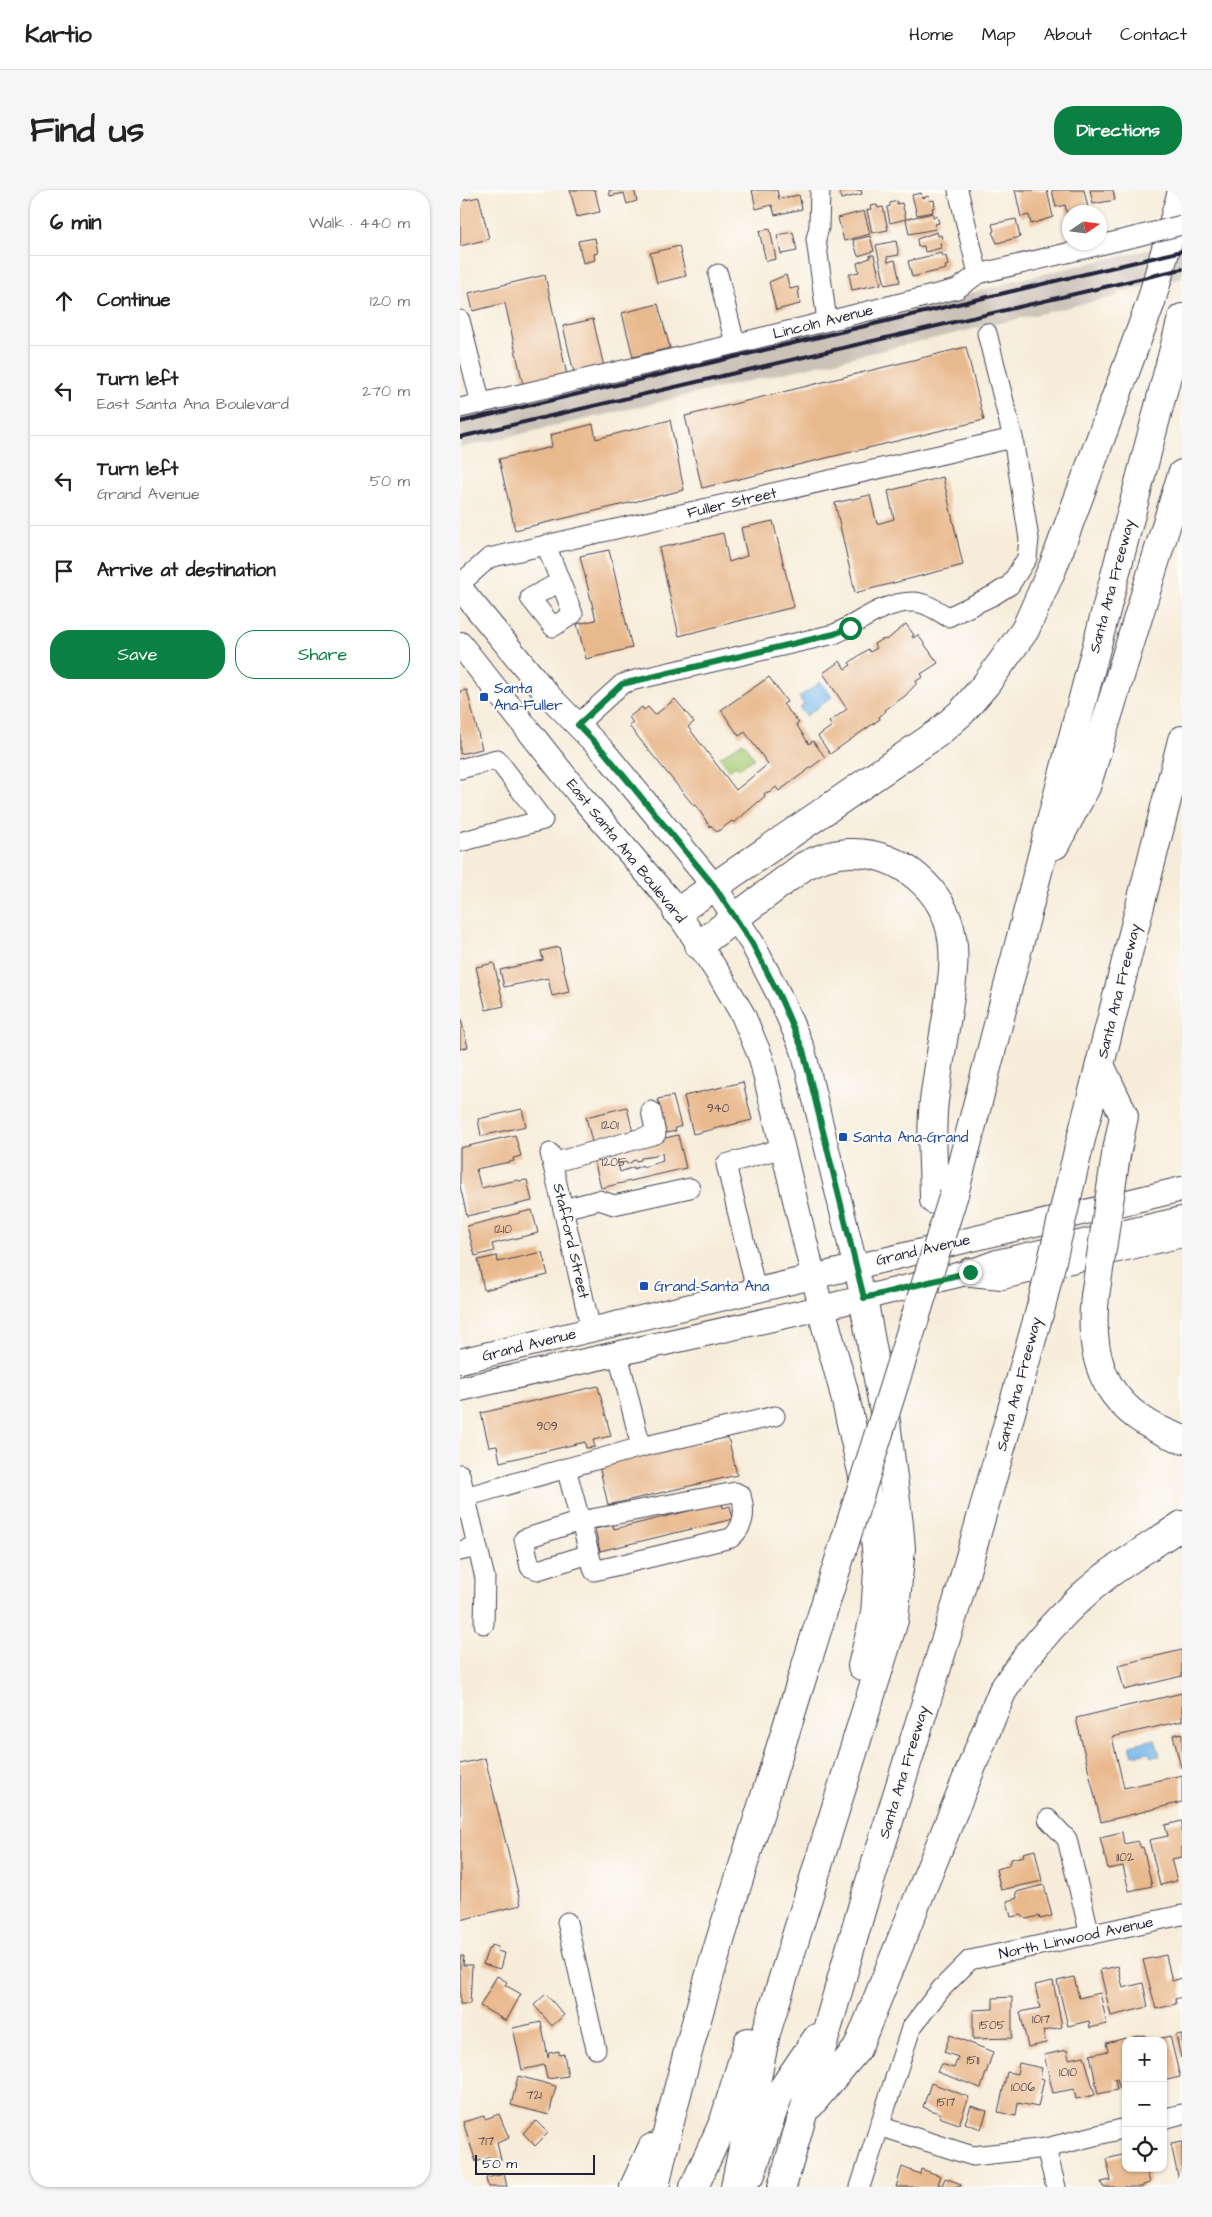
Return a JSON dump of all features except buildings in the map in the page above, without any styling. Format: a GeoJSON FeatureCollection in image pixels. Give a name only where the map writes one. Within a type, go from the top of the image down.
{"type":"FeatureCollection","features":[{"type":"Feature","properties":{"kind":"highway"},"geometry":{"type":"LineString","coordinates":[[677,912],[938,733],[962,712],[986,684],[1025,630],[1053,568],[1123,381],[1151,302],[1182,191]]}},
{"type":"Feature","properties":{"kind":"highway","name":"Santa Ana Freeway"},"geometry":{"type":"LineString","coordinates":[[944,1197],[1034,884],[1182,318]]}},
{"type":"Feature","properties":{"kind":"highway","name":"Santa Ana Freeway"},"geometry":{"type":"LineString","coordinates":[[1034,884],[1086,786],[1182,474]]}},
{"type":"Feature","properties":{"kind":"highway","name":"Santa Ana Freeway"},"geometry":{"type":"LineString","coordinates":[[782,2187],[863,1904],[956,1606],[1040,1306],[1182,740]]}},
{"type":"Feature","properties":{"kind":"highway"},"geometry":{"type":"LineString","coordinates":[[654,2187],[671,2108],[706,1987],[935,1254],[944,1197],[934,1104],[954,955],[950,927],[934,894],[916,875],[904,867],[878,857],[850,853],[820,859],[804,866],[699,945]]}},
{"type":"Feature","properties":{"kind":"highway"},"geometry":{"type":"LineString","coordinates":[[1100,1065],[1124,1116],[1094,1296],[1092,1324],[1095,1352],[1112,1392],[1138,1418],[1160,1431],[1182,1439]]}},
{"type":"Feature","properties":{"kind":"highway"},"geometry":{"type":"LineString","coordinates":[[970,1272],[1002,1275],[1182,1233]]}},
{"type":"Feature","properties":{"kind":"highway"},"geometry":{"type":"LineString","coordinates":[[735,2187],[766,2033],[894,1620],[901,1548],[899,1525],[886,1422],[864,1298]]}},
{"type":"Feature","properties":{"kind":"highway"},"geometry":{"type":"LineString","coordinates":[[694,2187],[724,2121],[858,1680],[875,1614],[878,1571],[874,1525],[845,1397],[821,1308]]}},
{"type":"Feature","properties":{"kind":"highway"},"geometry":{"type":"LineString","coordinates":[[804,2111],[858,2049],[1002,1692],[1017,1669],[1062,1616],[1106,1577],[1182,1524]]}},
{"type":"Feature","properties":{"kind":"highway","name":"Santa Ana Freeway"},"geometry":{"type":"LineString","coordinates":[[747,2187],[779,2094],[830,2020]]}},
{"type":"Feature","properties":{"kind":"highway"},"geometry":{"type":"LineString","coordinates":[[634,2187],[671,2108]]}},
{"type":"Feature","properties":{"kind":"main road"},"geometry":{"type":"LineString","coordinates":[[460,586],[548,695],[605,753],[714,886],[752,943],[775,986],[803,1050],[864,1298]]}},
{"type":"Feature","properties":{"kind":"main road","name":"East Santa Ana Boulevard"},"geometry":{"type":"LineString","coordinates":[[460,644],[579,794],[667,897],[743,1015],[761,1058],[821,1308]]}},
{"type":"Feature","properties":{"kind":"main road","name":"Grand Avenue"},"geometry":{"type":"LineString","coordinates":[[460,1361],[1182,1189]]}},
{"type":"Feature","properties":{"kind":"main road","name":"Grand Avenue"},"geometry":{"type":"LineString","coordinates":[[460,1389],[864,1298],[970,1272],[996,1262],[1182,1219]]}},
{"type":"Feature","properties":{"kind":"street"},"geometry":{"type":"LineString","coordinates":[[820,190],[819,227],[816,239],[827,321]]}},
{"type":"Feature","properties":{"kind":"street"},"geometry":{"type":"LineString","coordinates":[[958,190],[978,274]]}},
{"type":"Feature","properties":{"kind":"street","name":"Lincoln Avenue"},"geometry":{"type":"LineString","coordinates":[[460,408],[734,344],[957,289],[978,274],[1182,225]]}},
{"type":"Feature","properties":{"kind":"street"},"geometry":{"type":"LineString","coordinates":[[718,274],[734,344]]}},
{"type":"Feature","properties":{"kind":"street"},"geometry":{"type":"LineString","coordinates":[[460,320],[481,404]]}},
{"type":"Feature","properties":{"kind":"street"},"geometry":{"type":"LineString","coordinates":[[578,725],[622,684],[634,680],[834,634],[850,628],[881,608],[899,604],[913,602],[927,605],[948,616],[994,595],[1010,585],[1027,558],[1029,539],[1013,438],[987,332]]}},
{"type":"Feature","properties":{"kind":"street","name":"Fuller Street"},"geometry":{"type":"LineString","coordinates":[[460,586],[490,558],[1013,438]]}},
{"type":"Feature","properties":{"kind":"street"},"geometry":{"type":"LineString","coordinates":[[546,546],[560,582]]}},
{"type":"Feature","properties":{"kind":"street"},"geometry":{"type":"LineString","coordinates":[[460,769],[497,759],[543,820],[460,842]]}},
{"type":"Feature","properties":{"kind":"street","name":"Stafford Street"},"geometry":{"type":"LineString","coordinates":[[591,1330],[551,1158],[656,1134],[651,1111]]}},
{"type":"Feature","properties":{"kind":"street"},"geometry":{"type":"LineString","coordinates":[[756,1290],[726,1164],[782,1148]]}},
{"type":"Feature","properties":{"kind":"street"},"geometry":{"type":"LineString","coordinates":[[563,1209],[599,1200],[614,1205],[690,1188]]}},
{"type":"Feature","properties":{"kind":"street"},"geometry":{"type":"LineString","coordinates":[[618,1354],[641,1447]]}},
{"type":"Feature","properties":{"kind":"street"},"geometry":{"type":"LineString","coordinates":[[465,1497],[641,1447],[775,1416]]}},
{"type":"Feature","properties":{"kind":"street"},"geometry":{"type":"LineString","coordinates":[[566,1468],[592,1563]]}},
{"type":"Feature","properties":{"kind":"street"},"geometry":{"type":"LineString","coordinates":[[460,1474],[465,1497],[469,1549],[484,1578],[484,1624]]}},
{"type":"Feature","properties":{"kind":"street"},"geometry":{"type":"LineString","coordinates":[[735,1492],[741,1495],[745,1508],[740,1531],[731,1538],[592,1563],[538,1570],[530,1567],[524,1539],[580,1521],[735,1492]]}},
{"type":"Feature","properties":{"kind":"street"},"geometry":{"type":"LineString","coordinates":[[1048,1818],[1067,1839],[1090,1935]]}},
{"type":"Feature","properties":{"kind":"street","name":"North Linwood Avenue"},"geometry":{"type":"LineString","coordinates":[[879,2126],[911,2028],[941,1989],[970,1960],[1182,1915]]}},
{"type":"Feature","properties":{"kind":"street"},"geometry":{"type":"LineString","coordinates":[[567,1922],[596,2049]]}},
{"type":"Feature","properties":{"kind":"street"},"geometry":{"type":"LineString","coordinates":[[1167,2118],[1182,2114]]}},
{"type":"Feature","properties":{"kind":"street"},"geometry":{"type":"LineString","coordinates":[[860,2187],[879,2126],[974,2156],[1046,2148],[1122,2129]]}},
{"type":"Feature","properties":{"kind":"street"},"geometry":{"type":"LineString","coordinates":[[1046,2148],[1056,2187]]}},
{"type":"Feature","properties":{"kind":"shaded area"},"geometry":{"type":"Polygon","coordinates":[[[1182,242],[1182,278],[1118,293],[1117,296],[460,448],[460,416],[999,286],[1008,282],[1182,242]]]}},
{"type":"Feature","properties":{"kind":"green space"},"geometry":{"type":"Polygon","coordinates":[[[743,742],[754,758],[739,769],[736,765],[729,770],[720,757],[743,742]]]}},
{"type":"Feature","properties":{"kind":"water"},"geometry":{"type":"Polygon","coordinates":[[[821,682],[832,697],[806,716],[800,708],[804,705],[799,697],[821,682]]]}},
{"type":"Feature","properties":{"kind":"water"},"geometry":{"type":"Polygon","coordinates":[[[1155,1739],[1160,1756],[1151,1757],[1149,1752],[1133,1755],[1130,1745],[1155,1739]]]}},
{"type":"Feature","properties":{"kind":"railway"},"geometry":{"type":"LineString","coordinates":[[460,422],[1182,251]]}},
{"type":"Feature","properties":{"kind":"railway"},"geometry":{"type":"LineString","coordinates":[[460,437],[1182,269]]}},
{"type":"Feature","properties":{"kind":"place","name":"Santa Ana-Fuller"},"geometry":{"type":"Point","coordinates":[484,697]}},
{"type":"Feature","properties":{"kind":"place","name":"Santa Ana-Grand"},"geometry":{"type":"Point","coordinates":[843,1137]}},
{"type":"Feature","properties":{"kind":"place","name":"Grand-Santa Ana"},"geometry":{"type":"Point","coordinates":[644,1286]}},
{"type":"Feature","properties":{"kind":"route"},"geometry":{"type":"LineString","coordinates":[[850,628],[834,634],[622,684],[578,725],[605,753],[714,886],[752,943],[779,995],[803,1050],[864,1298],[970,1272]]}}]}
